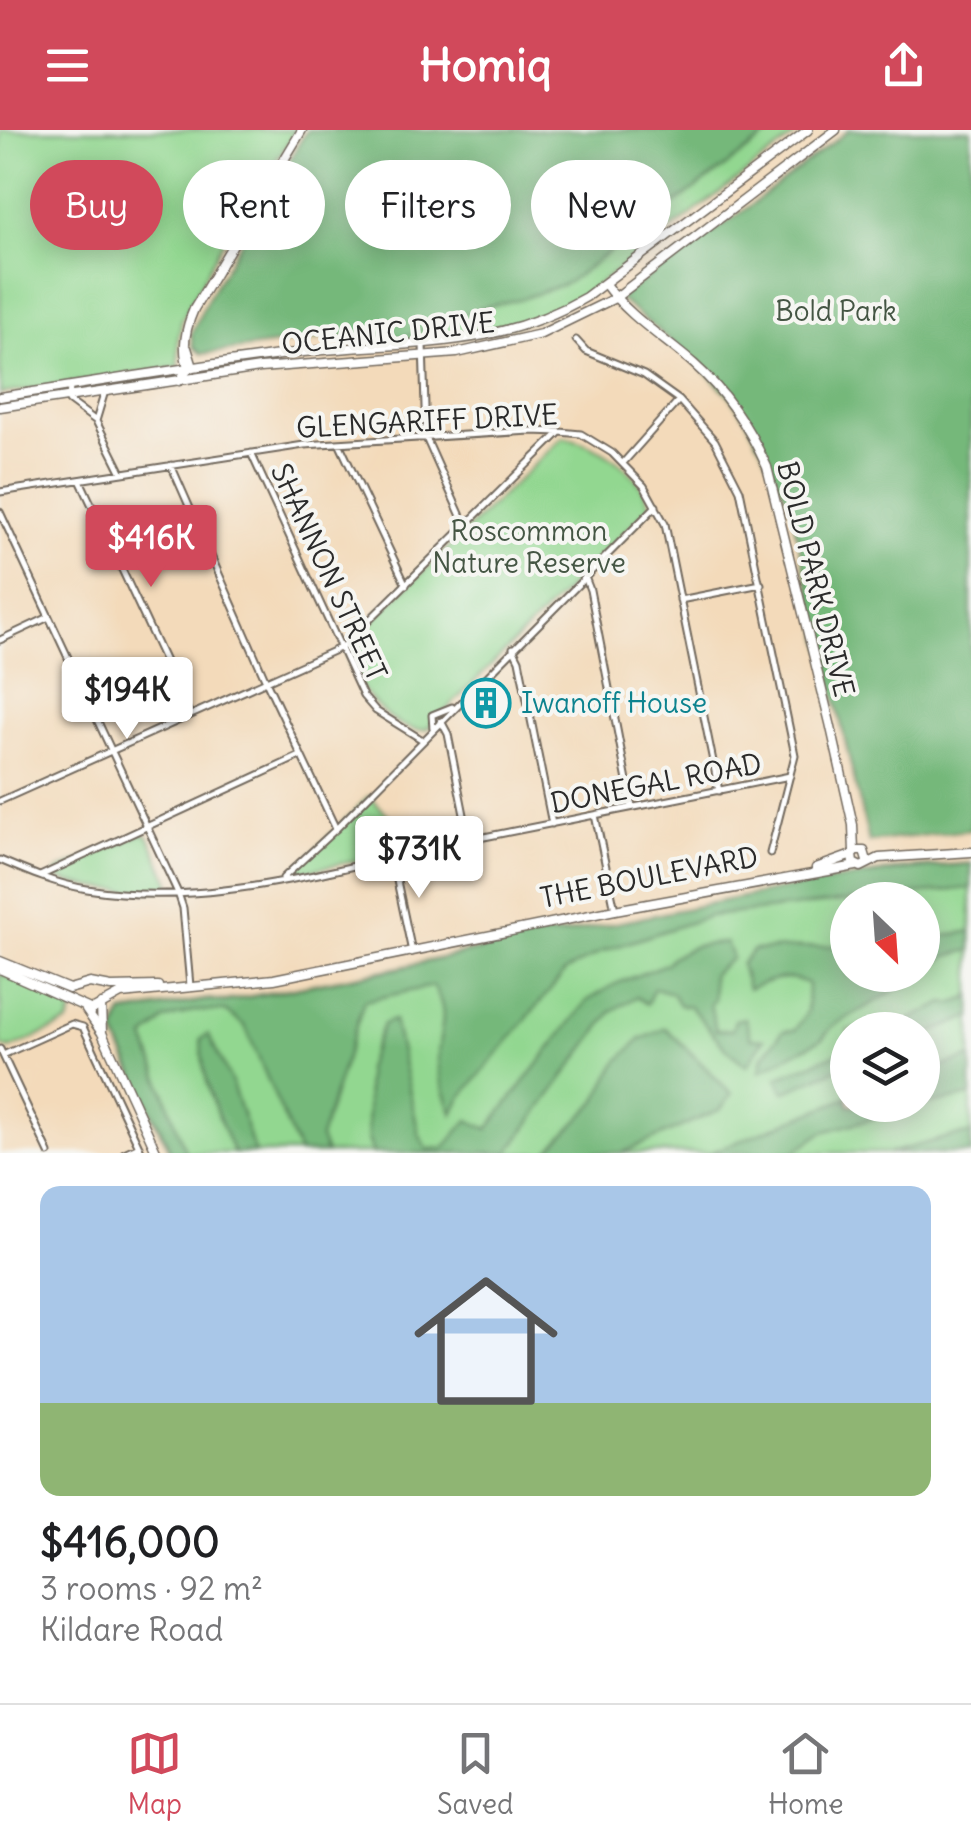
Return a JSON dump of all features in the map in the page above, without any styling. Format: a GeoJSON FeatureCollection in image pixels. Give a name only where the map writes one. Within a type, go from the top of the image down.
{"type":"FeatureCollection","features":[{"type":"Feature","properties":{"kind":"main road"},"geometry":{"type":"LineString","coordinates":[[218,374],[198,374],[189,369],[185,358],[188,323],[302,130]]}},
{"type":"Feature","properties":{"kind":"main road","name":"OCEANIC DRIVE"},"geometry":{"type":"LineString","coordinates":[[0,397],[311,351],[484,338],[516,330],[556,314],[605,284],[808,130]]}},
{"type":"Feature","properties":{"kind":"main road","name":"OCEANIC DRIVE"},"geometry":{"type":"LineString","coordinates":[[0,407],[218,374],[485,349],[541,334],[615,298],[836,130]]}},
{"type":"Feature","properties":{"kind":"main road","name":"BOLD PARK DRIVE"},"geometry":{"type":"LineString","coordinates":[[605,284],[615,298],[712,381],[743,420],[761,453],[775,493],[860,854]]}},
{"type":"Feature","properties":{"kind":"main road"},"geometry":{"type":"LineString","coordinates":[[178,381],[189,369]]}},
{"type":"Feature","properties":{"kind":"main road","name":"THE BOULEVARD"},"geometry":{"type":"LineString","coordinates":[[102,1003],[128,993],[281,973],[411,949],[819,867],[860,854],[971,849]]}},
{"type":"Feature","properties":{"kind":"main road","name":"THE BOULEVARD"},"geometry":{"type":"LineString","coordinates":[[614,908],[864,866],[860,854]]}},
{"type":"Feature","properties":{"kind":"main road"},"geometry":{"type":"LineString","coordinates":[[0,960],[62,987],[80,988]]}},
{"type":"Feature","properties":{"kind":"main road"},"geometry":{"type":"LineString","coordinates":[[0,969],[82,1007],[96,1009],[102,1003]]}},
{"type":"Feature","properties":{"kind":"main road"},"geometry":{"type":"LineString","coordinates":[[102,1033],[104,994],[97,985],[86,984],[76,998],[102,1033],[157,1153]]}},
{"type":"Feature","properties":{"kind":"main road","name":"THE BOULEVARD"},"geometry":{"type":"LineString","coordinates":[[97,985],[190,986]]}},
{"type":"Feature","properties":{"kind":"street"},"geometry":{"type":"LineString","coordinates":[[576,340],[586,351],[644,375],[679,400],[709,432],[732,471],[746,512],[794,747],[795,762],[770,853]]}},
{"type":"Feature","properties":{"kind":"street"},"geometry":{"type":"LineString","coordinates":[[423,344],[426,438],[465,525]]}},
{"type":"Feature","properties":{"kind":"street"},"geometry":{"type":"LineString","coordinates":[[96,421],[105,391],[99,382]]}},
{"type":"Feature","properties":{"kind":"street"},"geometry":{"type":"LineString","coordinates":[[70,386],[68,397],[96,421],[122,473]]}},
{"type":"Feature","properties":{"kind":"street"},"geometry":{"type":"LineString","coordinates":[[623,463],[679,400]]}},
{"type":"Feature","properties":{"kind":"street"},"geometry":{"type":"LineString","coordinates":[[0,800],[342,647],[560,432]]}},
{"type":"Feature","properties":{"kind":"street","name":"GLENGARIFF DRIVE"},"geometry":{"type":"LineString","coordinates":[[0,492],[304,445],[581,434],[623,463],[644,486],[665,524],[719,790]]}},
{"type":"Feature","properties":{"kind":"street"},"geometry":{"type":"LineString","coordinates":[[340,444],[406,584]]}},
{"type":"Feature","properties":{"kind":"street","name":"SHANNON STREET"},"geometry":{"type":"LineString","coordinates":[[251,453],[363,696],[376,711],[421,740]]}},
{"type":"Feature","properties":{"kind":"street"},"geometry":{"type":"LineString","coordinates":[[171,466],[336,829]]}},
{"type":"Feature","properties":{"kind":"street"},"geometry":{"type":"LineString","coordinates":[[80,480],[190,715]]}},
{"type":"Feature","properties":{"kind":"street"},"geometry":{"type":"LineString","coordinates":[[281,880],[656,506]]}},
{"type":"Feature","properties":{"kind":"street"},"geometry":{"type":"LineString","coordinates":[[0,512],[178,893],[183,908],[190,986]]}},
{"type":"Feature","properties":{"kind":"street"},"geometry":{"type":"LineString","coordinates":[[585,577],[632,807]]}},
{"type":"Feature","properties":{"kind":"street"},"geometry":{"type":"LineString","coordinates":[[680,600],[761,584]]}},
{"type":"Feature","properties":{"kind":"street"},"geometry":{"type":"LineString","coordinates":[[0,640],[49,616]]}},
{"type":"Feature","properties":{"kind":"street"},"geometry":{"type":"LineString","coordinates":[[513,648],[520,660],[552,824]]}},
{"type":"Feature","properties":{"kind":"street"},"geometry":{"type":"LineString","coordinates":[[433,729],[432,715],[455,706]]}},
{"type":"Feature","properties":{"kind":"street"},"geometry":{"type":"LineString","coordinates":[[441,721],[448,734],[468,840]]}},
{"type":"Feature","properties":{"kind":"street"},"geometry":{"type":"LineString","coordinates":[[38,876],[300,756]]}},
{"type":"Feature","properties":{"kind":"street","name":"DONEGAL ROAD"},"geometry":{"type":"LineString","coordinates":[[0,860],[38,876],[101,890],[178,893],[262,885],[790,776]]}},
{"type":"Feature","properties":{"kind":"street"},"geometry":{"type":"LineString","coordinates":[[595,816],[614,908]]}},
{"type":"Feature","properties":{"kind":"street"},"geometry":{"type":"LineString","coordinates":[[392,857],[411,949]]}},
{"type":"Feature","properties":{"kind":"street"},"geometry":{"type":"LineString","coordinates":[[48,1153],[1,1052],[72,1024],[83,1027],[140,1149],[124,1153]]}},
{"type":"Feature","properties":{"kind":"green space"},"geometry":{"type":"Polygon","coordinates":[[[0,130],[296,130],[277,160],[183,160],[183,250],[218,250],[182,320],[179,367],[0,394],[0,130]]]}},
{"type":"Feature","properties":{"kind":"green space"},"geometry":{"type":"Polygon","coordinates":[[[307,130],[775,130],[671,206],[671,160],[531,160],[531,250],[612,250],[567,283],[480,308],[405,337],[333,337],[202,354],[193,347],[191,334],[236,250],[325,250],[325,160],[289,160],[307,130]]]}},
{"type":"Feature","properties":{"kind":"green space"},"geometry":{"type":"Polygon","coordinates":[[[775,130],[803,130],[671,229],[671,206],[775,130]]]}},
{"type":"Feature","properties":{"kind":"green space","name":"Bold Park"},"geometry":{"type":"Polygon","coordinates":[[[849,130],[971,130],[971,830],[869,842],[789,503],[730,396],[693,359],[618,298],[742,212],[849,130]]]}},
{"type":"Feature","properties":{"kind":"green space"},"geometry":{"type":"Polygon","coordinates":[[[612,250],[644,250],[584,295],[535,319],[483,334],[406,342],[405,337],[480,308],[567,283],[612,250]]]}},
{"type":"Feature","properties":{"kind":"green space","name":"Roscommon Nature Reserve"},"geometry":{"type":"Polygon","coordinates":[[[563,437],[616,460],[637,481],[651,506],[427,729],[400,724],[385,714],[360,686],[348,655],[349,643],[563,437]]]}},
{"type":"Feature","properties":{"kind":"green space"},"geometry":{"type":"Polygon","coordinates":[[[369,796],[393,820],[400,852],[300,872],[299,866],[369,796]]]}},
{"type":"Feature","properties":{"kind":"green space"},"geometry":{"type":"Polygon","coordinates":[[[143,833],[170,882],[169,888],[111,889],[55,877],[57,871],[143,833]]]}},
{"type":"Feature","properties":{"kind":"green space"},"geometry":{"type":"Polygon","coordinates":[[[971,863],[971,1153],[170,1153],[114,1033],[122,1013],[209,999],[224,1001],[546,934],[830,882],[830,992],[940,992],[940,882],[830,882],[903,868],[971,863]]]}},
{"type":"Feature","properties":{"kind":"green space"},"geometry":{"type":"Polygon","coordinates":[[[971,864],[971,888],[940,891],[940,882],[830,882],[830,903],[710,916],[603,951],[566,971],[460,1099],[453,1114],[439,1073],[443,1014],[433,986],[364,1001],[320,1138],[326,1153],[299,1153],[245,1026],[225,1011],[193,1011],[164,1020],[145,1038],[186,1153],[172,1153],[115,1033],[123,1014],[209,1000],[224,1002],[816,883],[971,864]]]}},
{"type":"Feature","properties":{"kind":"green space"},"geometry":{"type":"Polygon","coordinates":[[[971,931],[971,950],[940,961],[940,937],[971,931]]]}},
{"type":"Feature","properties":{"kind":"green space"},"geometry":{"type":"Polygon","coordinates":[[[726,942],[732,958],[712,975],[714,999],[710,1004],[716,1030],[732,1030],[735,1020],[745,1018],[751,1038],[764,1039],[747,1066],[690,1006],[679,1005],[672,993],[654,988],[647,1004],[636,997],[612,1011],[508,1153],[373,1153],[368,1139],[366,1068],[383,1024],[394,1020],[419,1134],[427,1149],[444,1148],[468,1120],[488,1129],[587,1001],[695,946],[726,942]]]}},
{"type":"Feature","properties":{"kind":"green space"},"geometry":{"type":"Polygon","coordinates":[[[830,946],[830,992],[892,992],[857,1012],[830,1012],[830,1030],[822,1039],[760,1071],[763,1056],[783,1031],[795,1030],[807,1012],[808,984],[786,978],[748,989],[741,964],[753,950],[830,946]]]}},
{"type":"Feature","properties":{"kind":"green space"},"geometry":{"type":"Polygon","coordinates":[[[0,973],[74,1006],[68,1023],[10,1049],[1,1046],[0,973]]]}},
{"type":"Feature","properties":{"kind":"green space"},"geometry":{"type":"Polygon","coordinates":[[[971,990],[971,1017],[940,1029],[940,1012],[925,1012],[944,1003],[969,998],[971,990]]]}},
{"type":"Feature","properties":{"kind":"green space"},"geometry":{"type":"Polygon","coordinates":[[[666,1028],[732,1094],[721,1109],[622,1153],[546,1153],[596,1102],[616,1064],[639,1040],[666,1028]]]}},
{"type":"Feature","properties":{"kind":"green space"},"geometry":{"type":"Polygon","coordinates":[[[208,1034],[231,1081],[255,1153],[234,1153],[222,1126],[204,1068],[201,1039],[208,1034]]]}},
{"type":"Feature","properties":{"kind":"green space"},"geometry":{"type":"Polygon","coordinates":[[[830,1056],[830,1072],[784,1092],[777,1078],[830,1056]]]}},
{"type":"Feature","properties":{"kind":"green space"},"geometry":{"type":"Polygon","coordinates":[[[971,1057],[971,1096],[940,1102],[940,1067],[971,1057]]]}},
{"type":"Feature","properties":{"kind":"green space"},"geometry":{"type":"Polygon","coordinates":[[[830,1105],[830,1122],[860,1122],[823,1132],[792,1153],[709,1153],[830,1105]]]}},
{"type":"Feature","properties":{"kind":"green space"},"geometry":{"type":"Polygon","coordinates":[[[971,1134],[971,1153],[889,1153],[953,1136],[971,1134]]]}},
{"type":"Feature","properties":{"kind":"place","name":"Iwanoff House"},"geometry":{"type":"Point","coordinates":[486,703]}}]}
